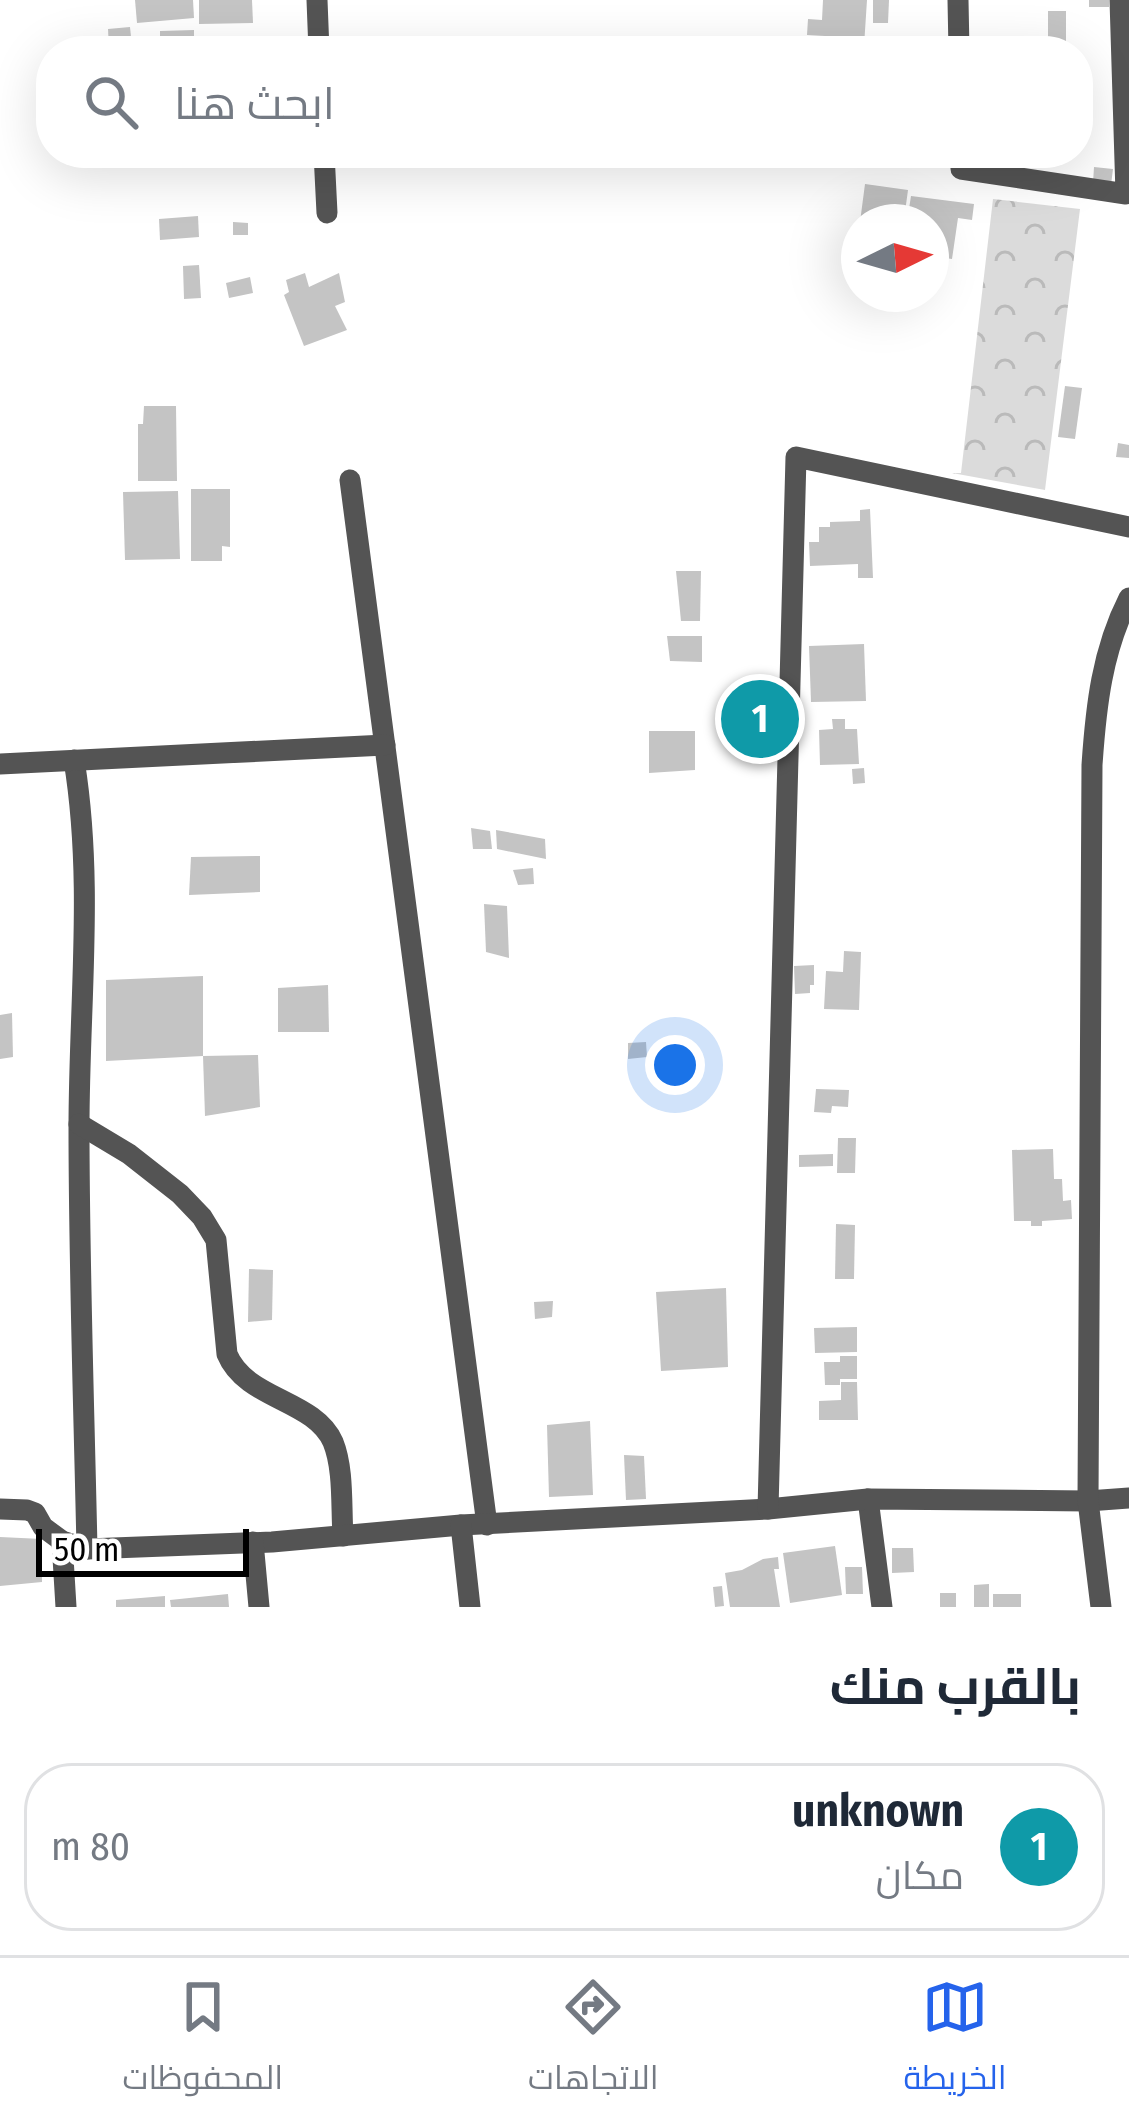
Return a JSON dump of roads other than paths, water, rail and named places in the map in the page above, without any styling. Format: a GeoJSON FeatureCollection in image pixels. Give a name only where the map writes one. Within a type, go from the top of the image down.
{"type":"FeatureCollection","features":[{"type":"Feature","properties":{"kind":"street"},"geometry":{"type":"LineString","coordinates":[[317,0],[318,36]]}},
{"type":"Feature","properties":{"kind":"street"},"geometry":{"type":"LineString","coordinates":[[958,0],[959,36]]}},
{"type":"Feature","properties":{"kind":"street"},"geometry":{"type":"LineString","coordinates":[[961,168],[1126,194],[1120,0]]}},
{"type":"Feature","properties":{"kind":"street"},"geometry":{"type":"LineString","coordinates":[[325,168],[327,213]]}},
{"type":"Feature","properties":{"kind":"street"},"geometry":{"type":"LineString","coordinates":[[768,1508],[796,457],[1129,526]]}},
{"type":"Feature","properties":{"kind":"street"},"geometry":{"type":"LineString","coordinates":[[350,480],[487,1525]]}},
{"type":"Feature","properties":{"kind":"street"},"geometry":{"type":"LineString","coordinates":[[1101,1607],[1088,1501],[1092,765],[1099,686],[1129,598]]}},
{"type":"Feature","properties":{"kind":"street"},"geometry":{"type":"LineString","coordinates":[[0,764],[385,745]]}},
{"type":"Feature","properties":{"kind":"street"},"geometry":{"type":"LineString","coordinates":[[74,760],[86,893],[79,1124],[87,1549]]}},
{"type":"Feature","properties":{"kind":"street"},"geometry":{"type":"LineString","coordinates":[[79,1124],[129,1154],[202,1217],[216,1240],[227,1354],[242,1377],[316,1421],[328,1434],[338,1465],[343,1536]]}},
{"type":"Feature","properties":{"kind":"street"},"geometry":{"type":"LineString","coordinates":[[0,1509],[35,1513],[43,1528],[87,1549],[253,1542],[868,1499],[1129,1498]]}},
{"type":"Feature","properties":{"kind":"street"},"geometry":{"type":"LineString","coordinates":[[868,1499],[882,1607]]}},
{"type":"Feature","properties":{"kind":"street"},"geometry":{"type":"LineString","coordinates":[[461,1525],[470,1607]]}},
{"type":"Feature","properties":{"kind":"street"},"geometry":{"type":"LineString","coordinates":[[62,1541],[67,1607]]}},
{"type":"Feature","properties":{"kind":"street"},"geometry":{"type":"LineString","coordinates":[[253,1542],[259,1607]]}},
{"type":"Feature","properties":{"kind":"place","name":"unknown"},"geometry":{"type":"Point","coordinates":[760,719]}}]}
